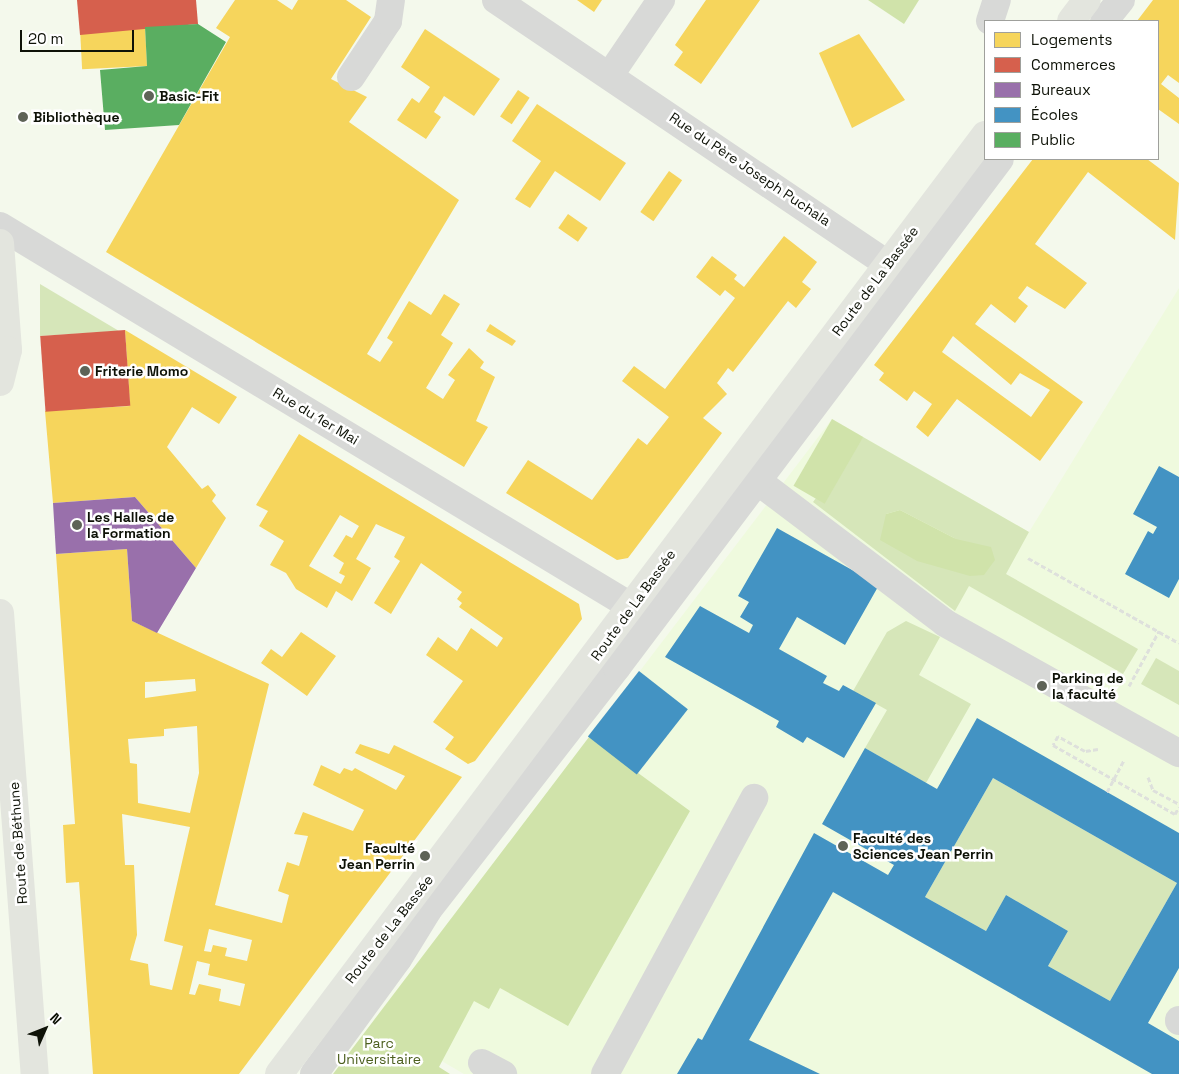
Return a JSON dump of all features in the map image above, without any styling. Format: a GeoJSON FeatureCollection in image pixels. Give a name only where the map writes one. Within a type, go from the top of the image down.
{"type":"FeatureCollection","features":[{"type":"Feature","properties":{"kind":"main road"},"geometry":{"type":"LineString","coordinates":[[1072,20],[1087,0]]}},
{"type":"Feature","properties":{"kind":"main road","name":"Route de La Bassée"},"geometry":{"type":"LineString","coordinates":[[279,1074],[632,607],[747,472],[888,264],[984,136]]}},
{"type":"Feature","properties":{"kind":"main road"},"geometry":{"type":"LineString","coordinates":[[0,243],[8,350],[0,382]]}},
{"type":"Feature","properties":{"kind":"main road","name":"Route de Béthune"},"geometry":{"type":"LineString","coordinates":[[0,613],[8,820],[35,1074]]}},
{"type":"Feature","properties":{"kind":"street"},"geometry":{"type":"LineString","coordinates":[[351,77],[388,22],[391,0]]}},
{"type":"Feature","properties":{"kind":"street","name":"Rue du Père Joseph Puchala"},"geometry":{"type":"LineString","coordinates":[[496,0],[888,264]]}},
{"type":"Feature","properties":{"kind":"street"},"geometry":{"type":"LineString","coordinates":[[610,75],[661,0]]}},
{"type":"Feature","properties":{"kind":"street"},"geometry":{"type":"LineString","coordinates":[[990,20],[996,0]]}},
{"type":"Feature","properties":{"kind":"street"},"geometry":{"type":"LineString","coordinates":[[1105,20],[1121,0]]}},
{"type":"Feature","properties":{"kind":"street"},"geometry":{"type":"LineString","coordinates":[[314,1074],[428,910],[747,472],[999,160]]}},
{"type":"Feature","properties":{"kind":"street","name":"Rue du 1er Mai"},"geometry":{"type":"LineString","coordinates":[[0,226],[632,607]]}},
{"type":"Feature","properties":{"kind":"street"},"geometry":{"type":"LineString","coordinates":[[747,472],[940,619],[1179,753]]}},
{"type":"Feature","properties":{"kind":"street"},"geometry":{"type":"LineString","coordinates":[[605,1074],[754,798]]}},
{"type":"Feature","properties":{"kind":"path"},"geometry":{"type":"LineString","coordinates":[[1028,558],[1179,643]]}},
{"type":"Feature","properties":{"kind":"path"},"geometry":{"type":"LineString","coordinates":[[1112,715],[1158,632]]}},
{"type":"Feature","properties":{"kind":"path"},"geometry":{"type":"LineString","coordinates":[[1103,752],[1096,748],[1085,751],[1058,736],[1053,744],[1113,781],[1175,814],[1179,805],[1153,790],[1150,778],[1143,774]]}},
{"type":"Feature","properties":{"kind":"path"},"geometry":{"type":"LineString","coordinates":[[1116,759],[1129,766]]}},
{"type":"Feature","properties":{"kind":"path"},"geometry":{"type":"LineString","coordinates":[[1107,792],[1120,768]]}},
{"type":"Feature","properties":{"kind":"shaded area"},"geometry":{"type":"Polygon","coordinates":[[[40,284],[119,331],[40,336],[40,284]]]}},
{"type":"Feature","properties":{"kind":"shaded area","name":"Faculté des Sciences Jean Perrin"},"geometry":{"type":"Polygon","coordinates":[[[1179,288],[1179,1074],[464,1074],[373,1021],[832,419],[1029,532],[1179,288]]]}},
{"type":"Feature","properties":{"kind":"shaded area"},"geometry":{"type":"Polygon","coordinates":[[[863,437],[1029,532],[1006,574],[1138,649],[1123,674],[969,586],[955,611],[813,502],[863,437]],[[900,510],[886,514],[956,539],[900,510]]]}},
{"type":"Feature","properties":{"kind":"shaded area"},"geometry":{"type":"Polygon","coordinates":[[[906,621],[940,637],[919,675],[971,704],[926,783],[865,748],[887,710],[853,691],[887,632],[906,621]]]}},
{"type":"Feature","properties":{"kind":"shaded area"},"geometry":{"type":"Polygon","coordinates":[[[1156,658],[1179,671],[1179,705],[1141,684],[1156,658]]]}},
{"type":"Feature","properties":{"kind":"shaded area"},"geometry":{"type":"Polygon","coordinates":[[[993,778],[1177,883],[1110,1001],[1048,966],[1068,931],[1006,895],[986,931],[925,897],[993,778]]]}},
{"type":"Feature","properties":{"kind":"green space"},"geometry":{"type":"Polygon","coordinates":[[[868,0],[919,0],[904,24],[868,0]]]}},
{"type":"Feature","properties":{"kind":"green space"},"geometry":{"type":"Polygon","coordinates":[[[832,419],[863,437],[825,504],[794,486],[832,419]]]}},
{"type":"Feature","properties":{"kind":"green space"},"geometry":{"type":"Polygon","coordinates":[[[900,510],[956,539],[991,547],[995,560],[984,575],[970,576],[917,561],[880,540],[886,514],[900,510]]]}},
{"type":"Feature","properties":{"kind":"green space","name":"Parc Universitaire"},"geometry":{"type":"Polygon","coordinates":[[[589,737],[690,811],[568,1026],[500,988],[489,1009],[474,1001],[439,1067],[450,1074],[333,1074],[589,737]]]}},
{"type":"Feature","properties":{"kind":"building: Logements"},"geometry":{"type":"Polygon","coordinates":[[[235,0],[277,0],[292,10],[298,0],[346,0],[371,17],[331,79],[367,97],[349,122],[459,200],[367,354],[380,362],[393,342],[387,338],[409,301],[431,315],[444,294],[460,304],[441,335],[453,343],[426,388],[443,399],[455,380],[448,375],[469,348],[484,362],[480,368],[495,377],[476,421],[488,427],[464,467],[106,252],[230,37],[216,28],[235,0]]]}},
{"type":"Feature","properties":{"kind":"building: Logements"},"geometry":{"type":"Polygon","coordinates":[[[577,0],[602,0],[594,12],[577,0]]]}},
{"type":"Feature","properties":{"kind":"building: Logements"},"geometry":{"type":"Polygon","coordinates":[[[706,0],[760,0],[701,84],[674,65],[683,52],[675,45],[706,0]]]}},
{"type":"Feature","properties":{"kind":"building: Logements"},"geometry":{"type":"Polygon","coordinates":[[[1153,0],[1179,0],[1179,83],[1168,75],[1161,84],[1179,98],[1179,124],[1159,110],[1159,20],[1138,20],[1153,0]]]}},
{"type":"Feature","properties":{"kind":"building: Logements"},"geometry":{"type":"Polygon","coordinates":[[[145,27],[147,66],[82,69],[80,30],[145,27]]]}},
{"type":"Feature","properties":{"kind":"building: Logements"},"geometry":{"type":"Polygon","coordinates":[[[425,29],[500,79],[474,116],[444,96],[434,112],[441,117],[426,139],[397,120],[412,98],[419,103],[430,87],[401,67],[425,29]]]}},
{"type":"Feature","properties":{"kind":"building: Logements"},"geometry":{"type":"Polygon","coordinates":[[[859,34],[905,100],[852,128],[819,53],[859,34]]]}},
{"type":"Feature","properties":{"kind":"building: Logements"},"geometry":{"type":"Polygon","coordinates":[[[518,90],[530,98],[512,124],[500,117],[518,90]]]}},
{"type":"Feature","properties":{"kind":"building: Logements"},"geometry":{"type":"Polygon","coordinates":[[[537,104],[626,163],[600,201],[555,171],[530,208],[515,199],[541,161],[512,141],[537,104]]]}},
{"type":"Feature","properties":{"kind":"building: Logements"},"geometry":{"type":"Polygon","coordinates":[[[1032,160],[1148,160],[1179,183],[1175,240],[1088,172],[1035,244],[1087,283],[1065,309],[1027,286],[1018,298],[1028,306],[1015,323],[991,304],[975,324],[1083,402],[1040,461],[957,399],[928,437],[916,427],[932,404],[914,391],[907,401],[879,380],[884,373],[874,365],[1032,160]],[[953,336],[942,352],[1031,417],[1050,390],[1020,373],[1011,385],[953,336]]]}},
{"type":"Feature","properties":{"kind":"building: Logements"},"geometry":{"type":"Polygon","coordinates":[[[669,171],[682,180],[653,221],[640,212],[669,171]]]}},
{"type":"Feature","properties":{"kind":"building: Logements"},"geometry":{"type":"Polygon","coordinates":[[[568,214],[588,228],[578,242],[558,228],[568,214]]]}},
{"type":"Feature","properties":{"kind":"building: Logements"},"geometry":{"type":"Polygon","coordinates":[[[784,236],[817,262],[802,282],[811,289],[796,308],[788,301],[733,372],[728,368],[717,383],[727,394],[703,418],[722,433],[628,558],[617,560],[506,493],[528,460],[592,500],[638,438],[647,445],[669,417],[622,381],[634,366],[665,389],[735,298],[725,290],[720,296],[696,277],[712,256],[737,275],[734,279],[744,287],[784,236]]]}},
{"type":"Feature","properties":{"kind":"building: Logements"},"geometry":{"type":"Polygon","coordinates":[[[490,324],[516,341],[512,346],[486,331],[490,324]]]}},
{"type":"Feature","properties":{"kind":"building: Logements"},"geometry":{"type":"Polygon","coordinates":[[[125,330],[237,397],[219,424],[192,407],[167,447],[202,489],[208,485],[216,495],[212,501],[226,518],[196,568],[135,497],[53,503],[45,411],[130,406],[125,330]]]}},
{"type":"Feature","properties":{"kind":"building: Logements"},"geometry":{"type":"Polygon","coordinates":[[[299,434],[579,604],[582,619],[475,761],[468,764],[445,749],[454,737],[433,722],[463,681],[426,655],[438,637],[457,651],[471,628],[497,647],[503,638],[459,607],[462,603],[457,599],[462,592],[421,563],[391,614],[374,603],[400,561],[394,557],[405,537],[376,524],[356,559],[371,568],[352,601],[336,591],[327,608],[296,589],[286,573],[270,565],[284,541],[259,526],[268,511],[256,505],[299,434]],[[340,515],[309,566],[341,584],[345,576],[339,573],[344,563],[333,556],[346,535],[352,538],[359,526],[340,515]]]}},
{"type":"Feature","properties":{"kind":"building: Logements"},"geometry":{"type":"Polygon","coordinates":[[[127,549],[132,621],[269,684],[215,905],[282,923],[289,895],[278,891],[287,862],[299,866],[308,836],[294,834],[303,812],[353,831],[364,810],[313,785],[321,765],[340,774],[344,768],[352,771],[355,768],[396,790],[405,776],[355,753],[360,744],[389,754],[394,745],[462,777],[239,1074],[93,1074],[79,882],[66,883],[63,825],[75,824],[56,554],[127,549]],[[195,679],[145,682],[145,698],[196,691],[195,679]],[[197,726],[164,729],[164,736],[128,739],[130,763],[137,764],[138,803],[190,813],[199,773],[197,726]],[[122,814],[125,865],[134,865],[137,935],[130,960],[148,964],[150,985],[172,990],[183,946],[164,941],[190,827],[122,814]],[[209,929],[204,951],[211,952],[213,945],[227,948],[225,956],[247,961],[252,940],[209,929]],[[197,961],[189,994],[195,995],[199,984],[221,989],[219,1001],[240,1006],[245,984],[208,975],[210,964],[197,961]]]}},
{"type":"Feature","properties":{"kind":"building: Logements"},"geometry":{"type":"Polygon","coordinates":[[[301,632],[336,656],[307,696],[261,663],[271,649],[282,657],[301,632]]]}},
{"type":"Feature","properties":{"kind":"building: Commerces"},"geometry":{"type":"Polygon","coordinates":[[[77,0],[196,0],[198,24],[80,35],[77,0]]]}},
{"type":"Feature","properties":{"kind":"building: Commerces","name":"Friterie Momo"},"geometry":{"type":"Polygon","coordinates":[[[125,330],[130,406],[46,412],[40,336],[125,330]]]}},
{"type":"Feature","properties":{"kind":"building: Bureaux"},"geometry":{"type":"Polygon","coordinates":[[[135,497],[196,568],[157,633],[132,621],[127,549],[56,554],[53,503],[135,497]]]}},
{"type":"Feature","properties":{"kind":"building: Écoles"},"geometry":{"type":"Polygon","coordinates":[[[1159,466],[1179,477],[1179,579],[1169,598],[1125,574],[1148,531],[1153,534],[1157,527],[1133,514],[1159,466]]]}},
{"type":"Feature","properties":{"kind":"building: Écoles"},"geometry":{"type":"Polygon","coordinates":[[[777,528],[879,585],[845,645],[797,617],[779,649],[827,676],[823,683],[839,691],[843,685],[876,703],[844,758],[807,737],[803,743],[776,727],[779,721],[665,657],[700,606],[749,633],[753,625],[740,617],[749,602],[738,596],[777,528]]]}},
{"type":"Feature","properties":{"kind":"building: Écoles"},"geometry":{"type":"Polygon","coordinates":[[[639,671],[688,709],[637,775],[588,736],[639,671]]]}},
{"type":"Feature","properties":{"kind":"building: Écoles","name":"Faculté des Sciences Jean Perrin"},"geometry":{"type":"Polygon","coordinates":[[[977,718],[1179,833],[1179,968],[1148,1023],[1179,1041],[1179,1074],[1152,1074],[833,892],[749,1040],[820,1074],[677,1074],[698,1038],[702,1040],[814,833],[888,875],[894,865],[822,824],[865,748],[937,789],[977,718]],[[993,778],[925,897],[986,931],[1006,895],[1068,931],[1048,966],[1110,1001],[1177,883],[993,778]]]}},
{"type":"Feature","properties":{"kind":"building: Public","name":"Basic-Fit"},"geometry":{"type":"Polygon","coordinates":[[[198,24],[226,42],[179,125],[105,130],[100,70],[147,66],[145,27],[198,24]]]}},
{"type":"Feature","properties":{"kind":"place","name":"Basic-Fit"},"geometry":{"type":"Point","coordinates":[149,96]}},
{"type":"Feature","properties":{"kind":"place","name":"Bibliothèque"},"geometry":{"type":"Point","coordinates":[23,117]}},
{"type":"Feature","properties":{"kind":"place","name":"Friterie Momo"},"geometry":{"type":"Point","coordinates":[85,371]}},
{"type":"Feature","properties":{"kind":"place","name":"Les Halles de la Formation"},"geometry":{"type":"Point","coordinates":[77,525]}},
{"type":"Feature","properties":{"kind":"place","name":"Parking de la faculté"},"geometry":{"type":"Point","coordinates":[1042,686]}},
{"type":"Feature","properties":{"kind":"place","name":"Faculté des Sciences Jean Perrin"},"geometry":{"type":"Point","coordinates":[843,846]}},
{"type":"Feature","properties":{"kind":"place","name":"Faculté Jean Perrin"},"geometry":{"type":"Point","coordinates":[425,856]}}]}
